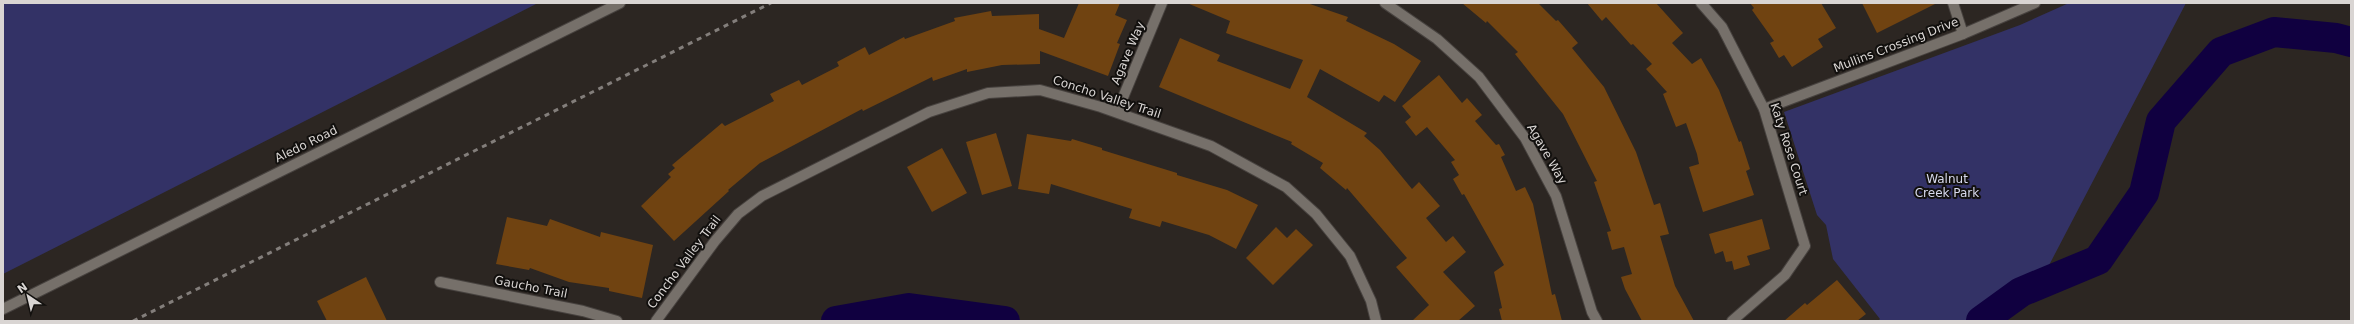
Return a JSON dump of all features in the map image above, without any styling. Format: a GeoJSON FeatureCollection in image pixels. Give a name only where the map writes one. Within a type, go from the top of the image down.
{"type":"FeatureCollection","features":[{"type":"Feature","properties":{"kind":"street","name":"Aledo Road"},"geometry":{"type":"LineString","coordinates":[[3,309],[620,3]]}},
{"type":"Feature","properties":{"kind":"street","name":"Agave Way"},"geometry":{"type":"LineString","coordinates":[[1117,112],[1162,3]]}},
{"type":"Feature","properties":{"kind":"street","name":"Agave Way"},"geometry":{"type":"LineString","coordinates":[[1386,3],[1437,39],[1479,77],[1525,138],[1556,196],[1592,312],[1597,321]]}},
{"type":"Feature","properties":{"kind":"street","name":"Katy Rose Court"},"geometry":{"type":"LineString","coordinates":[[1702,3],[1722,27],[1764,109],[1805,246],[1785,275],[1732,321]]}},
{"type":"Feature","properties":{"kind":"street"},"geometry":{"type":"LineString","coordinates":[[1953,3],[1964,34]]}},
{"type":"Feature","properties":{"kind":"street","name":"Mullins Crossing Drive"},"geometry":{"type":"LineString","coordinates":[[1764,109],[1964,34],[2036,3]]}},
{"type":"Feature","properties":{"kind":"street","name":"Concho Valley Trail"},"geometry":{"type":"LineString","coordinates":[[656,321],[715,241],[738,214],[762,196],[929,112],[988,94],[1040,90],[1117,112],[1211,146],[1286,187],[1316,214],[1350,256],[1370,300],[1376,321]]}},
{"type":"Feature","properties":{"kind":"street","name":"Gaucho Trail"},"geometry":{"type":"LineString","coordinates":[[440,282],[583,310],[617,321]]}},
{"type":"Feature","properties":{"kind":"green space"},"geometry":{"type":"Polygon","coordinates":[[[3,3],[538,3],[3,274],[3,3]]]}},
{"type":"Feature","properties":{"kind":"green space","name":"Walnut Creek Park"},"geometry":{"type":"Polygon","coordinates":[[[2069,3],[2186,3],[2046,271],[1972,321],[1878,321],[1880,319],[1833,259],[1826,225],[1817,215],[1784,112],[2020,25],[2069,3]]]}},
{"type":"Feature","properties":{"kind":"building"},"geometry":{"type":"Polygon","coordinates":[[[1079,3],[1120,3],[1115,15],[1127,20],[1117,43],[1120,44],[1108,76],[1040,51],[1040,64],[1002,65],[967,72],[967,69],[933,81],[932,77],[863,111],[862,109],[760,163],[728,190],[729,191],[674,241],[641,206],[671,177],[668,174],[675,168],[672,165],[722,123],[725,126],[774,101],[770,94],[799,80],[802,85],[839,66],[837,62],[865,47],[869,55],[904,37],[905,39],[955,21],[954,18],[991,11],[992,16],[1039,14],[1039,29],[1064,38],[1079,3]]]}},
{"type":"Feature","properties":{"kind":"building"},"geometry":{"type":"Polygon","coordinates":[[[1187,3],[1307,3],[1348,17],[1346,21],[1394,44],[1421,61],[1395,102],[1384,95],[1379,102],[1320,69],[1307,97],[1367,133],[1364,136],[1380,150],[1412,189],[1419,182],[1440,206],[1426,218],[1446,242],[1453,236],[1466,252],[1443,272],[1475,306],[1458,321],[1412,321],[1429,305],[1396,267],[1407,258],[1347,188],[1346,190],[1320,168],[1323,163],[1291,144],[1292,142],[1159,87],[1180,38],[1220,55],[1217,61],[1290,89],[1303,60],[1226,33],[1230,21],[1187,3]]]}},
{"type":"Feature","properties":{"kind":"building"},"geometry":{"type":"Polygon","coordinates":[[[1462,3],[1538,3],[1556,21],[1558,20],[1578,43],[1572,48],[1604,87],[1636,152],[1654,205],[1660,203],[1669,234],[1660,236],[1675,286],[1694,321],[1642,321],[1625,289],[1621,277],[1632,274],[1624,247],[1612,250],[1607,232],[1611,231],[1594,182],[1597,181],[1563,114],[1515,54],[1518,52],[1487,21],[1486,23],[1462,3]]]}},
{"type":"Feature","properties":{"kind":"building"},"geometry":{"type":"Polygon","coordinates":[[[1587,3],[1656,3],[1683,33],[1672,43],[1692,64],[1701,58],[1719,90],[1739,142],[1741,141],[1750,169],[1746,171],[1754,195],[1703,212],[1689,167],[1699,164],[1686,123],[1676,127],[1663,94],[1667,92],[1646,69],[1652,64],[1633,44],[1631,45],[1606,17],[1602,21],[1587,3]]]}},
{"type":"Feature","properties":{"kind":"building"},"geometry":{"type":"Polygon","coordinates":[[[1750,3],[1821,3],[1836,28],[1818,39],[1823,47],[1792,67],[1784,55],[1779,58],[1770,43],[1774,41],[1752,10],[1754,8],[1750,3]]]}},
{"type":"Feature","properties":{"kind":"building"},"geometry":{"type":"Polygon","coordinates":[[[1862,3],[1937,3],[1877,33],[1862,3]]]}},
{"type":"Feature","properties":{"kind":"building"},"geometry":{"type":"Polygon","coordinates":[[[1439,75],[1462,103],[1467,98],[1482,115],[1475,121],[1496,145],[1499,144],[1505,155],[1501,157],[1516,191],[1525,187],[1533,204],[1552,295],[1555,294],[1562,321],[1502,321],[1499,309],[1502,308],[1494,272],[1504,265],[1464,194],[1462,195],[1453,179],[1459,175],[1451,162],[1455,160],[1427,127],[1416,136],[1405,122],[1411,117],[1402,106],[1439,75]]]}},
{"type":"Feature","properties":{"kind":"building"},"geometry":{"type":"Polygon","coordinates":[[[996,133],[1012,186],[982,195],[966,142],[996,133]]]}},
{"type":"Feature","properties":{"kind":"building"},"geometry":{"type":"Polygon","coordinates":[[[1027,134],[1071,141],[1072,139],[1102,148],[1102,150],[1227,190],[1258,205],[1236,249],[1209,235],[1162,221],[1160,227],[1129,218],[1132,209],[1051,184],[1049,194],[1018,189],[1027,134]]]}},
{"type":"Feature","properties":{"kind":"building"},"geometry":{"type":"Polygon","coordinates":[[[942,148],[967,193],[932,212],[907,167],[942,148]]]}},
{"type":"Feature","properties":{"kind":"building"},"geometry":{"type":"Polygon","coordinates":[[[507,217],[547,226],[550,219],[600,237],[601,232],[653,245],[642,298],[609,291],[609,288],[569,282],[530,268],[529,270],[496,264],[507,217]]]}},
{"type":"Feature","properties":{"kind":"building"},"geometry":{"type":"Polygon","coordinates":[[[1762,219],[1770,249],[1747,256],[1750,265],[1734,270],[1732,261],[1726,262],[1723,251],[1715,254],[1709,234],[1762,219]]]}},
{"type":"Feature","properties":{"kind":"building"},"geometry":{"type":"Polygon","coordinates":[[[1276,227],[1287,238],[1296,229],[1313,245],[1273,285],[1246,258],[1276,227]]]}},
{"type":"Feature","properties":{"kind":"building"},"geometry":{"type":"Polygon","coordinates":[[[366,277],[387,321],[327,321],[317,301],[366,277]]]}},
{"type":"Feature","properties":{"kind":"building"},"geometry":{"type":"Polygon","coordinates":[[[1837,280],[1866,314],[1857,321],[1784,321],[1805,303],[1807,305],[1837,280]]]}},
{"type":"Feature","properties":{"kind":"waterway"},"geometry":{"type":"LineString","coordinates":[[1981,321],[2021,292],[2098,260],[2144,193],[2161,121],[2221,52],[2274,32],[2336,38],[2351,42]]}},
{"type":"Feature","properties":{"kind":"waterway"},"geometry":{"type":"LineString","coordinates":[[836,321],[909,308],[1005,321]]}},
{"type":"Feature","properties":{"kind":"railway"},"geometry":{"type":"LineString","coordinates":[[133,321],[771,3]]}}]}
